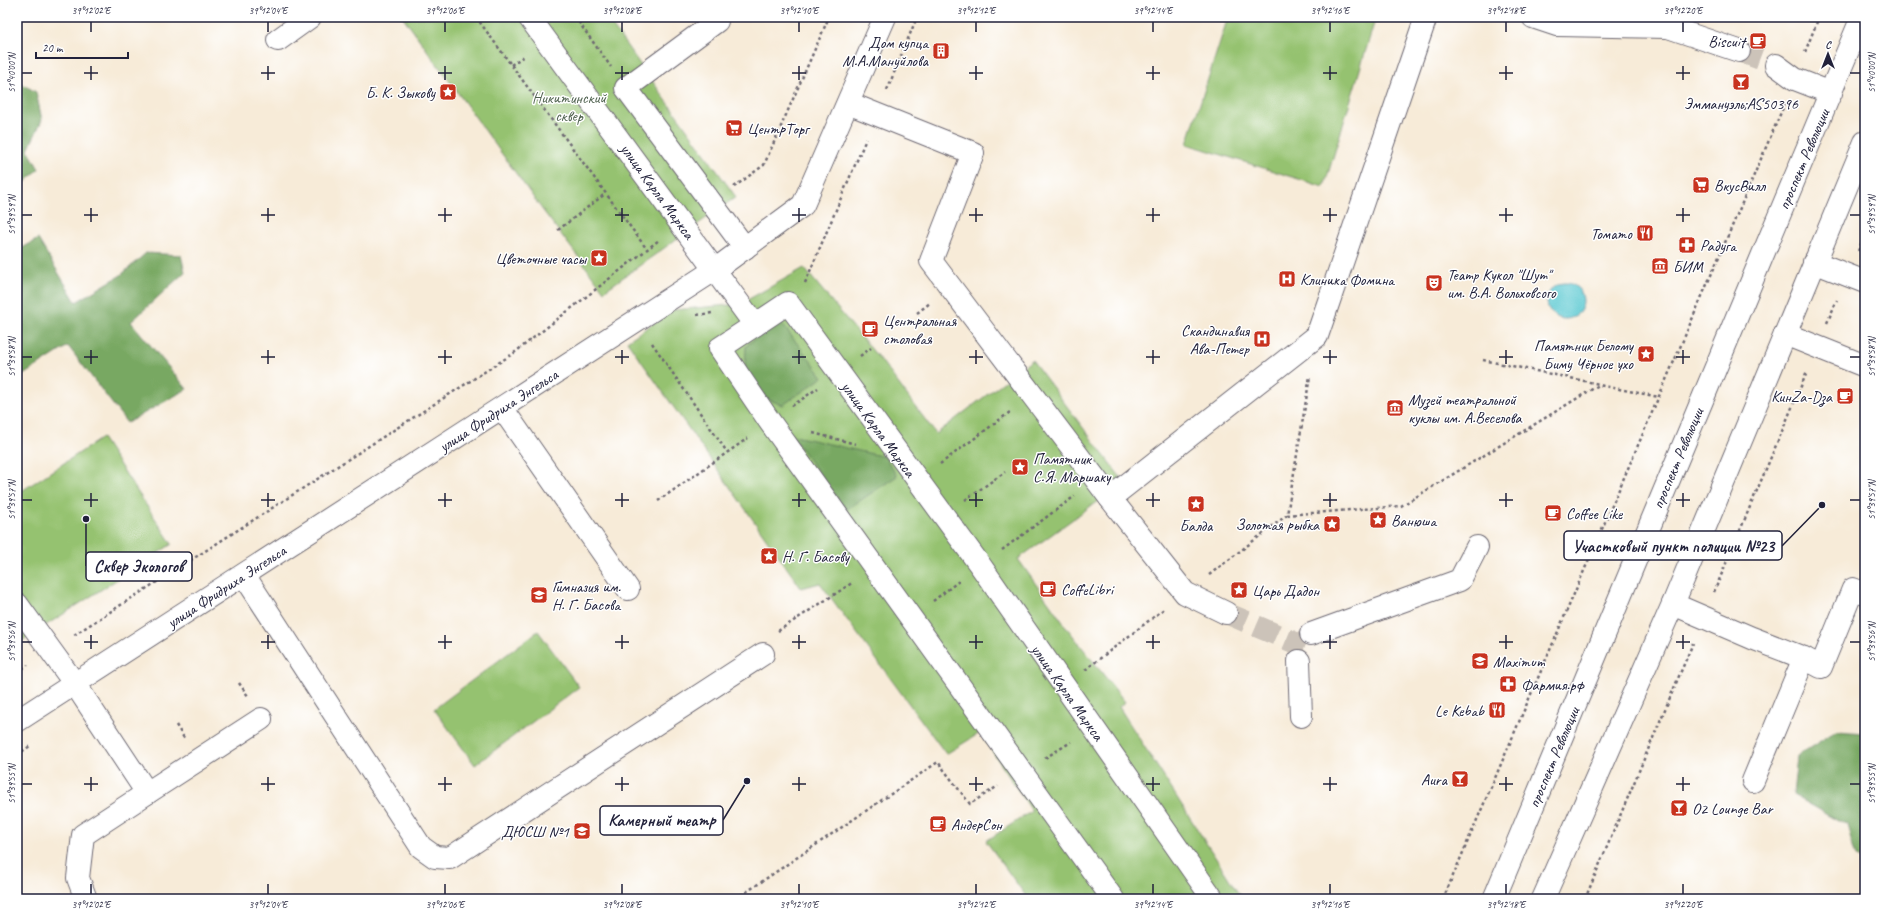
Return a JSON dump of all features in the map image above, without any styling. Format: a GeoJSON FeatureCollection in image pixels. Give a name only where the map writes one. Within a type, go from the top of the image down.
{"type":"FeatureCollection","features":[{"type":"Feature","properties":{"kind":"street"},"geometry":{"type":"LineString","coordinates":[[278,40],[310,17]]}},
{"type":"Feature","properties":{"kind":"street","name":"улица Карла Маркса"},"geometry":{"type":"LineString","coordinates":[[529,17],[716,269],[755,325],[788,303],[944,516],[1213,899]]}},
{"type":"Feature","properties":{"kind":"street","name":"улица Фридриха Энгельса"},"geometry":{"type":"LineString","coordinates":[[17,721],[716,269],[804,205],[885,17]]}},
{"type":"Feature","properties":{"kind":"street"},"geometry":{"type":"LineString","coordinates":[[1110,498],[1317,336],[1426,17]]}},
{"type":"Feature","properties":{"kind":"street"},"geometry":{"type":"LineString","coordinates":[[1533,17],[1557,26],[1668,27],[1739,51]]}},
{"type":"Feature","properties":{"kind":"street","name":"проспект Революции"},"geometry":{"type":"LineString","coordinates":[[1494,899],[1862,17]]}},
{"type":"Feature","properties":{"kind":"street"},"geometry":{"type":"LineString","coordinates":[[718,21],[626,88],[745,248]]}},
{"type":"Feature","properties":{"kind":"street"},"geometry":{"type":"LineString","coordinates":[[1776,65],[1795,79],[1831,93]]}},
{"type":"Feature","properties":{"kind":"street"},"geometry":{"type":"LineString","coordinates":[[848,103],[973,152],[931,261],[1034,395],[1110,498],[1185,593],[1226,613]]}},
{"type":"Feature","properties":{"kind":"street"},"geometry":{"type":"LineString","coordinates":[[1543,899],[1673,604],[1865,142]]}},
{"type":"Feature","properties":{"kind":"street"},"geometry":{"type":"LineString","coordinates":[[1814,262],[1856,279]]}},
{"type":"Feature","properties":{"kind":"street"},"geometry":{"type":"LineString","coordinates":[[755,325],[720,348],[770,422],[874,568],[1113,899]]}},
{"type":"Feature","properties":{"kind":"street"},"geometry":{"type":"LineString","coordinates":[[1785,334],[1865,366]]}},
{"type":"Feature","properties":{"kind":"street"},"geometry":{"type":"LineString","coordinates":[[502,408],[628,589]]}},
{"type":"Feature","properties":{"kind":"street"},"geometry":{"type":"LineString","coordinates":[[1311,634],[1460,580],[1476,547]]}},
{"type":"Feature","properties":{"kind":"street"},"geometry":{"type":"LineString","coordinates":[[244,575],[421,847],[435,857],[450,858],[763,654]]}},
{"type":"Feature","properties":{"kind":"street"},"geometry":{"type":"LineString","coordinates":[[1673,604],[1804,658],[1821,667],[1853,589],[1865,594]]}},
{"type":"Feature","properties":{"kind":"street"},"geometry":{"type":"LineString","coordinates":[[17,604],[75,684],[147,793]]}},
{"type":"Feature","properties":{"kind":"street"},"geometry":{"type":"LineString","coordinates":[[1753,781],[1804,658]]}},
{"type":"Feature","properties":{"kind":"street"},"geometry":{"type":"LineString","coordinates":[[1299,661],[1301,716]]}},
{"type":"Feature","properties":{"kind":"street"},"geometry":{"type":"LineString","coordinates":[[86,899],[78,878],[83,835],[261,718]]}},
{"type":"Feature","properties":{"kind":"path"},"geometry":{"type":"LineString","coordinates":[[476,17],[646,248]]}},
{"type":"Feature","properties":{"kind":"path"},"geometry":{"type":"LineString","coordinates":[[575,17],[626,88]]}},
{"type":"Feature","properties":{"kind":"path"},"geometry":{"type":"LineString","coordinates":[[712,203],[764,165],[829,17]]}},
{"type":"Feature","properties":{"kind":"path"},"geometry":{"type":"LineString","coordinates":[[803,289],[917,17]]}},
{"type":"Feature","properties":{"kind":"path"},"geometry":{"type":"LineString","coordinates":[[1443,899],[1795,79],[1819,17]]}},
{"type":"Feature","properties":{"kind":"path"},"geometry":{"type":"LineString","coordinates":[[558,230],[605,194]]}},
{"type":"Feature","properties":{"kind":"path"},"geometry":{"type":"LineString","coordinates":[[17,672],[514,353],[646,248],[682,224]]}},
{"type":"Feature","properties":{"kind":"path"},"geometry":{"type":"LineString","coordinates":[[1585,899],[1818,346],[1856,279],[1865,235]]}},
{"type":"Feature","properties":{"kind":"path"},"geometry":{"type":"LineString","coordinates":[[1287,515],[1317,336]]}},
{"type":"Feature","properties":{"kind":"path"},"geometry":{"type":"LineString","coordinates":[[651,343],[727,452]]}},
{"type":"Feature","properties":{"kind":"path"},"geometry":{"type":"LineString","coordinates":[[1483,360],[1659,397]]}},
{"type":"Feature","properties":{"kind":"path"},"geometry":{"type":"LineString","coordinates":[[1064,686],[1287,515],[1401,506],[1599,385]]}},
{"type":"Feature","properties":{"kind":"path"},"geometry":{"type":"LineString","coordinates":[[918,481],[1034,395]]}},
{"type":"Feature","properties":{"kind":"path"},"geometry":{"type":"LineString","coordinates":[[770,422],[898,455]]}},
{"type":"Feature","properties":{"kind":"path"},"geometry":{"type":"LineString","coordinates":[[944,516],[1005,472]]}},
{"type":"Feature","properties":{"kind":"path"},"geometry":{"type":"LineString","coordinates":[[775,633],[874,568]]}},
{"type":"Feature","properties":{"kind":"path"},"geometry":{"type":"LineString","coordinates":[[736,899],[938,762],[970,804]]}},
{"type":"Feature","properties":{"kind":"green space","name":"Никитинский сквер"},"geometry":{"type":"Polygon","coordinates":[[[403,17],[606,17],[736,197],[604,291],[541,208],[403,17]]]}},
{"type":"Feature","properties":{"kind":"green space"},"geometry":{"type":"Polygon","coordinates":[[[1228,17],[1376,17],[1324,187],[1187,144],[1228,17]]]}},
{"type":"Feature","properties":{"kind":"green space"},"geometry":{"type":"Polygon","coordinates":[[[17,81],[36,92],[42,120],[28,150],[39,169],[21,186],[17,181],[17,81]]]}},
{"type":"Feature","properties":{"kind":"green space"},"geometry":{"type":"Polygon","coordinates":[[[38,239],[76,302],[121,275],[146,253],[181,255],[185,272],[131,322],[187,389],[127,423],[68,346],[17,379],[17,251],[38,239]]]}},
{"type":"Feature","properties":{"kind":"green space"},"geometry":{"type":"Polygon","coordinates":[[[804,268],[883,363],[936,434],[1032,360],[1124,482],[1018,559],[1067,628],[1125,702],[1119,707],[1242,899],[1028,899],[986,841],[1032,811],[980,733],[946,754],[820,583],[801,588],[627,341],[673,310],[740,304],[804,268]]]}},
{"type":"Feature","properties":{"kind":"green space"},"geometry":{"type":"Polygon","coordinates":[[[779,320],[823,377],[783,405],[767,399],[745,370],[746,346],[779,320]]]}},
{"type":"Feature","properties":{"kind":"green space"},"geometry":{"type":"Polygon","coordinates":[[[791,435],[885,457],[897,476],[846,510],[791,435]]]}},
{"type":"Feature","properties":{"kind":"green space"},"geometry":{"type":"Polygon","coordinates":[[[102,438],[172,544],[17,644],[17,494],[102,438]]]}},
{"type":"Feature","properties":{"kind":"green space"},"geometry":{"type":"Polygon","coordinates":[[[538,631],[579,687],[475,765],[434,709],[538,631]]]}},
{"type":"Feature","properties":{"kind":"green space"},"geometry":{"type":"Polygon","coordinates":[[[1836,731],[1865,733],[1865,863],[1856,857],[1847,825],[1793,795],[1797,756],[1836,731]]]}},
{"type":"Feature","properties":{"kind":"water"},"geometry":{"type":"Polygon","coordinates":[[[1568,283],[1578,288],[1582,294],[1582,308],[1578,314],[1572,318],[1562,319],[1552,314],[1548,308],[1547,298],[1552,288],[1558,284],[1568,283]]]}},
{"type":"Feature","properties":{"kind":"tunnel"},"geometry":{"type":"LineString","coordinates":[[1739,51],[1776,65]]}},
{"type":"Feature","properties":{"kind":"tunnel"},"geometry":{"type":"LineString","coordinates":[[1226,613],[1305,647]]}},
{"type":"Feature","properties":{"kind":"place","name":"Biscuit"},"geometry":{"type":"Point","coordinates":[1758,41]}},
{"type":"Feature","properties":{"kind":"place","name":"Дом купца М.А.Мануйлова"},"geometry":{"type":"Point","coordinates":[941,51]}},
{"type":"Feature","properties":{"kind":"place","name":"Эммануэль;AS50396"},"geometry":{"type":"Point","coordinates":[1741,82]}},
{"type":"Feature","properties":{"kind":"place","name":"Б. К. Зыкову"},"geometry":{"type":"Point","coordinates":[448,92]}},
{"type":"Feature","properties":{"kind":"place","name":"ЦентрТорг"},"geometry":{"type":"Point","coordinates":[734,128]}},
{"type":"Feature","properties":{"kind":"place","name":"ВкусВилл"},"geometry":{"type":"Point","coordinates":[1701,185]}},
{"type":"Feature","properties":{"kind":"place","name":"Томато"},"geometry":{"type":"Point","coordinates":[1645,233]}},
{"type":"Feature","properties":{"kind":"place","name":"Радуга"},"geometry":{"type":"Point","coordinates":[1687,245]}},
{"type":"Feature","properties":{"kind":"place","name":"Цветочные часы"},"geometry":{"type":"Point","coordinates":[599,258]}},
{"type":"Feature","properties":{"kind":"place","name":"БИМ"},"geometry":{"type":"Point","coordinates":[1660,266]}},
{"type":"Feature","properties":{"kind":"place","name":"Клиника Фомина"},"geometry":{"type":"Point","coordinates":[1287,279]}},
{"type":"Feature","properties":{"kind":"place","name":"Театр Кукол \"Шут\" им. В.А. Вольховсого"},"geometry":{"type":"Point","coordinates":[1434,283]}},
{"type":"Feature","properties":{"kind":"place","name":"Центральная столовая"},"geometry":{"type":"Point","coordinates":[870,329]}},
{"type":"Feature","properties":{"kind":"place","name":"Скандинавия Ава-Петер"},"geometry":{"type":"Point","coordinates":[1262,339]}},
{"type":"Feature","properties":{"kind":"place","name":"Памятник Белому Биму Чёрное ухо"},"geometry":{"type":"Point","coordinates":[1646,354]}},
{"type":"Feature","properties":{"kind":"place","name":"КинZа-Dза"},"geometry":{"type":"Point","coordinates":[1845,396]}},
{"type":"Feature","properties":{"kind":"place","name":"Музей театральной куклы им. А.Веселова"},"geometry":{"type":"Point","coordinates":[1395,408]}},
{"type":"Feature","properties":{"kind":"place","name":"Памятник С.Я. Маршаку"},"geometry":{"type":"Point","coordinates":[1020,467]}},
{"type":"Feature","properties":{"kind":"place","name":"Балда"},"geometry":{"type":"Point","coordinates":[1196,504]}},
{"type":"Feature","properties":{"kind":"place","name":"Участковый пункт полиции №23"},"geometry":{"type":"Point","coordinates":[1822,505]}},
{"type":"Feature","properties":{"kind":"place","name":"Coffee Like"},"geometry":{"type":"Point","coordinates":[1553,513]}},
{"type":"Feature","properties":{"kind":"place","name":"Сквер Экологов"},"geometry":{"type":"Point","coordinates":[86,519]}},
{"type":"Feature","properties":{"kind":"place","name":"Ванюша"},"geometry":{"type":"Point","coordinates":[1378,520]}},
{"type":"Feature","properties":{"kind":"place","name":"Золотая рыбка"},"geometry":{"type":"Point","coordinates":[1332,524]}},
{"type":"Feature","properties":{"kind":"place","name":"Н. Г. Басову"},"geometry":{"type":"Point","coordinates":[769,556]}},
{"type":"Feature","properties":{"kind":"place","name":"CoffeLibri"},"geometry":{"type":"Point","coordinates":[1048,589]}},
{"type":"Feature","properties":{"kind":"place","name":"Царь Дадон"},"geometry":{"type":"Point","coordinates":[1239,590]}},
{"type":"Feature","properties":{"kind":"place","name":"Гимназия им. Н. Г. Басова"},"geometry":{"type":"Point","coordinates":[539,595]}},
{"type":"Feature","properties":{"kind":"place","name":"Maximum"},"geometry":{"type":"Point","coordinates":[1480,661]}},
{"type":"Feature","properties":{"kind":"place","name":"Фармия.рф"},"geometry":{"type":"Point","coordinates":[1508,684]}},
{"type":"Feature","properties":{"kind":"place","name":"Le Kebab"},"geometry":{"type":"Point","coordinates":[1497,710]}},
{"type":"Feature","properties":{"kind":"place","name":"Aura"},"geometry":{"type":"Point","coordinates":[1460,779]}},
{"type":"Feature","properties":{"kind":"place","name":"Камерный театр"},"geometry":{"type":"Point","coordinates":[747,781]}},
{"type":"Feature","properties":{"kind":"place","name":"O2 Lounge Bar"},"geometry":{"type":"Point","coordinates":[1679,808]}},
{"type":"Feature","properties":{"kind":"place","name":"АндерСон"},"geometry":{"type":"Point","coordinates":[938,824]}},
{"type":"Feature","properties":{"kind":"place","name":"ДЮСШ №1"},"geometry":{"type":"Point","coordinates":[582,831]}}]}
